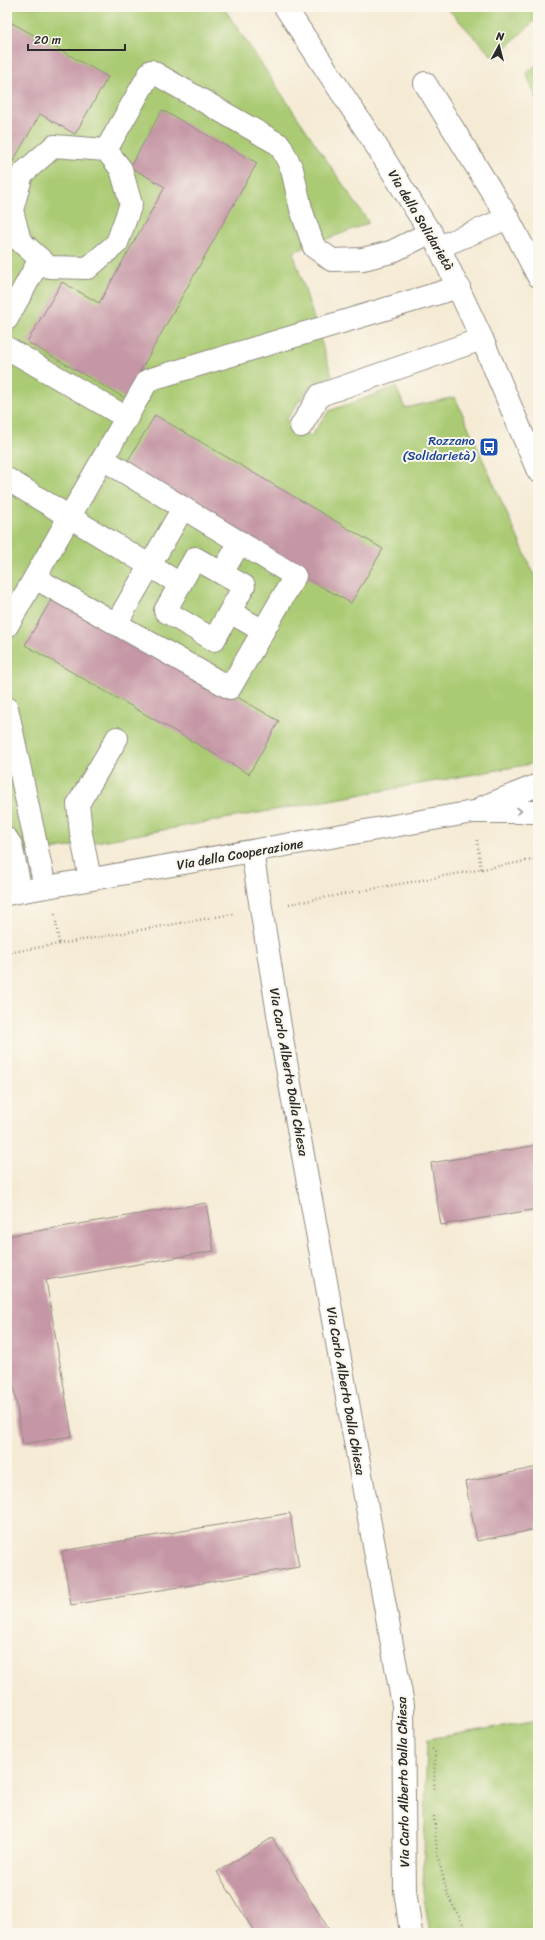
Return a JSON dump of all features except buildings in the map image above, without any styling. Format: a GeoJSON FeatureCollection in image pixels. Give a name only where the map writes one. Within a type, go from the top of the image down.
{"type":"FeatureCollection","features":[{"type":"Feature","properties":{"kind":"street","name":"Via della Solidarietà"},"geometry":{"type":"LineString","coordinates":[[284,7],[435,240],[459,287],[538,470]]}},
{"type":"Feature","properties":{"kind":"street"},"geometry":{"type":"LineString","coordinates":[[106,150],[151,72],[280,145],[292,169],[301,209],[314,247],[332,260],[363,259],[435,240],[508,218]]}},
{"type":"Feature","properties":{"kind":"street"},"geometry":{"type":"LineString","coordinates":[[425,83],[508,218],[538,276]]}},
{"type":"Feature","properties":{"kind":"street"},"geometry":{"type":"LineString","coordinates":[[54,146],[106,150],[121,169],[132,204],[117,243],[88,268],[50,267],[20,241],[12,210],[22,174],[54,146]]}},
{"type":"Feature","properties":{"kind":"street"},"geometry":{"type":"LineString","coordinates":[[7,319],[40,259]]}},
{"type":"Feature","properties":{"kind":"street"},"geometry":{"type":"LineString","coordinates":[[9,618],[35,578],[148,380],[459,287]]}},
{"type":"Feature","properties":{"kind":"street"},"geometry":{"type":"LineString","coordinates":[[301,426],[320,395],[482,339]]}},
{"type":"Feature","properties":{"kind":"street"},"geometry":{"type":"LineString","coordinates":[[7,348],[126,418]]}},
{"type":"Feature","properties":{"kind":"street"},"geometry":{"type":"LineString","coordinates":[[35,578],[230,688],[295,576],[103,459]]}},
{"type":"Feature","properties":{"kind":"street"},"geometry":{"type":"LineString","coordinates":[[7,479],[180,584]]}},
{"type":"Feature","properties":{"kind":"street"},"geometry":{"type":"LineString","coordinates":[[116,624],[183,508]]}},
{"type":"Feature","properties":{"kind":"street"},"geometry":{"type":"LineString","coordinates":[[222,573],[240,542]]}},
{"type":"Feature","properties":{"kind":"street"},"geometry":{"type":"LineString","coordinates":[[195,558],[222,573],[244,586],[214,640],[165,611],[195,558]]}},
{"type":"Feature","properties":{"kind":"street"},"geometry":{"type":"LineString","coordinates":[[230,612],[263,631]]}},
{"type":"Feature","properties":{"kind":"street"},"geometry":{"type":"LineString","coordinates":[[174,656],[190,626]]}},
{"type":"Feature","properties":{"kind":"street"},"geometry":{"type":"LineString","coordinates":[[7,708],[45,887]]}},
{"type":"Feature","properties":{"kind":"street"},"geometry":{"type":"LineString","coordinates":[[90,879],[81,833],[78,804],[117,738]]}},
{"type":"Feature","properties":{"kind":"street","name":"Via della Cooperazione"},"geometry":{"type":"LineString","coordinates":[[473,812],[538,785]]}},
{"type":"Feature","properties":{"kind":"street","name":"Via della Cooperazione"},"geometry":{"type":"LineString","coordinates":[[14,893],[473,812],[538,812]]}},
{"type":"Feature","properties":{"kind":"street"},"geometry":{"type":"LineString","coordinates":[[7,839],[11,845],[14,893]]}},
{"type":"Feature","properties":{"kind":"street","name":"Via Carlo Alberto Dalla Chiesa"},"geometry":{"type":"LineString","coordinates":[[252,852],[284,1051],[403,1705],[405,1890],[411,1933]]}},
{"type":"Feature","properties":{"kind":"path"},"geometry":{"type":"LineString","coordinates":[[431,1746],[435,1752],[434,1795]]}},
{"type":"Feature","properties":{"kind":"path"},"geometry":{"type":"LineString","coordinates":[[434,1810],[437,1853],[448,1896],[468,1933]]}},
{"type":"Feature","properties":{"kind":"green space"},"geometry":{"type":"Polygon","coordinates":[[[7,7],[223,7],[369,223],[293,252],[332,376],[310,386],[286,420],[311,436],[329,411],[396,387],[405,408],[455,397],[538,583],[538,757],[531,764],[7,858],[7,7]]]}},
{"type":"Feature","properties":{"kind":"green space"},"geometry":{"type":"Polygon","coordinates":[[[446,7],[538,7],[538,17],[495,59],[446,7]]]}},
{"type":"Feature","properties":{"kind":"green space"},"geometry":{"type":"Polygon","coordinates":[[[538,64],[538,102],[526,73],[538,64]]]}},
{"type":"Feature","properties":{"kind":"green space"},"geometry":{"type":"Polygon","coordinates":[[[538,1720],[538,1933],[430,1933],[423,1892],[427,1739],[538,1720]]]}},
{"type":"Feature","properties":{"kind":"place","name":"Rozzano (Solidarietà)"},"geometry":{"type":"Point","coordinates":[489,447]}}]}
